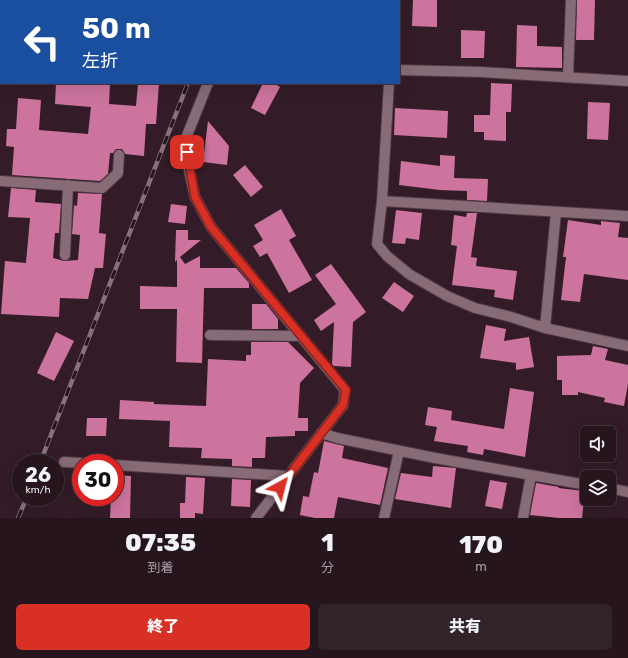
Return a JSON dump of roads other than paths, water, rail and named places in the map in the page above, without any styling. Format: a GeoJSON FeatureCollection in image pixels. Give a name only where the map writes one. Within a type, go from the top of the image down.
{"type":"FeatureCollection","features":[{"type":"Feature","properties":{"kind":"street"},"geometry":{"type":"LineString","coordinates":[[568,77],[571,0]]}},
{"type":"Feature","properties":{"kind":"street"},"geometry":{"type":"LineString","coordinates":[[400,70],[481,72],[628,81]]}},
{"type":"Feature","properties":{"kind":"street"},"geometry":{"type":"LineString","coordinates":[[208,84],[186,138],[188,165],[195,197],[211,227],[346,390],[343,405],[256,518]]}},
{"type":"Feature","properties":{"kind":"street"},"geometry":{"type":"LineString","coordinates":[[389,84],[382,201],[377,244],[386,256],[409,274],[447,296],[475,308],[511,317],[545,328],[628,346]]}},
{"type":"Feature","properties":{"kind":"street"},"geometry":{"type":"LineString","coordinates":[[0,180],[102,188],[118,173],[119,155]]}},
{"type":"Feature","properties":{"kind":"street"},"geometry":{"type":"LineString","coordinates":[[65,255],[68,185]]}},
{"type":"Feature","properties":{"kind":"street"},"geometry":{"type":"LineString","coordinates":[[382,201],[628,216]]}},
{"type":"Feature","properties":{"kind":"street"},"geometry":{"type":"LineString","coordinates":[[545,328],[556,212]]}},
{"type":"Feature","properties":{"kind":"street"},"geometry":{"type":"LineString","coordinates":[[210,335],[301,336]]}},
{"type":"Feature","properties":{"kind":"street"},"geometry":{"type":"LineString","coordinates":[[321,433],[399,451],[580,484]]}},
{"type":"Feature","properties":{"kind":"street"},"geometry":{"type":"LineString","coordinates":[[384,518],[399,451]]}},
{"type":"Feature","properties":{"kind":"street"},"geometry":{"type":"LineString","coordinates":[[64,462],[72,462]]}},
{"type":"Feature","properties":{"kind":"street"},"geometry":{"type":"LineString","coordinates":[[124,466],[288,476]]}},
{"type":"Feature","properties":{"kind":"street"},"geometry":{"type":"LineString","coordinates":[[523,518],[531,475]]}},
{"type":"Feature","properties":{"kind":"street"},"geometry":{"type":"LineString","coordinates":[[616,489],[628,492]]}},
{"type":"Feature","properties":{"kind":"railway"},"geometry":{"type":"LineString","coordinates":[[44,454],[188,84]]}},
{"type":"Feature","properties":{"kind":"railway"},"geometry":{"type":"LineString","coordinates":[[18,518],[23,506]]}}]}
